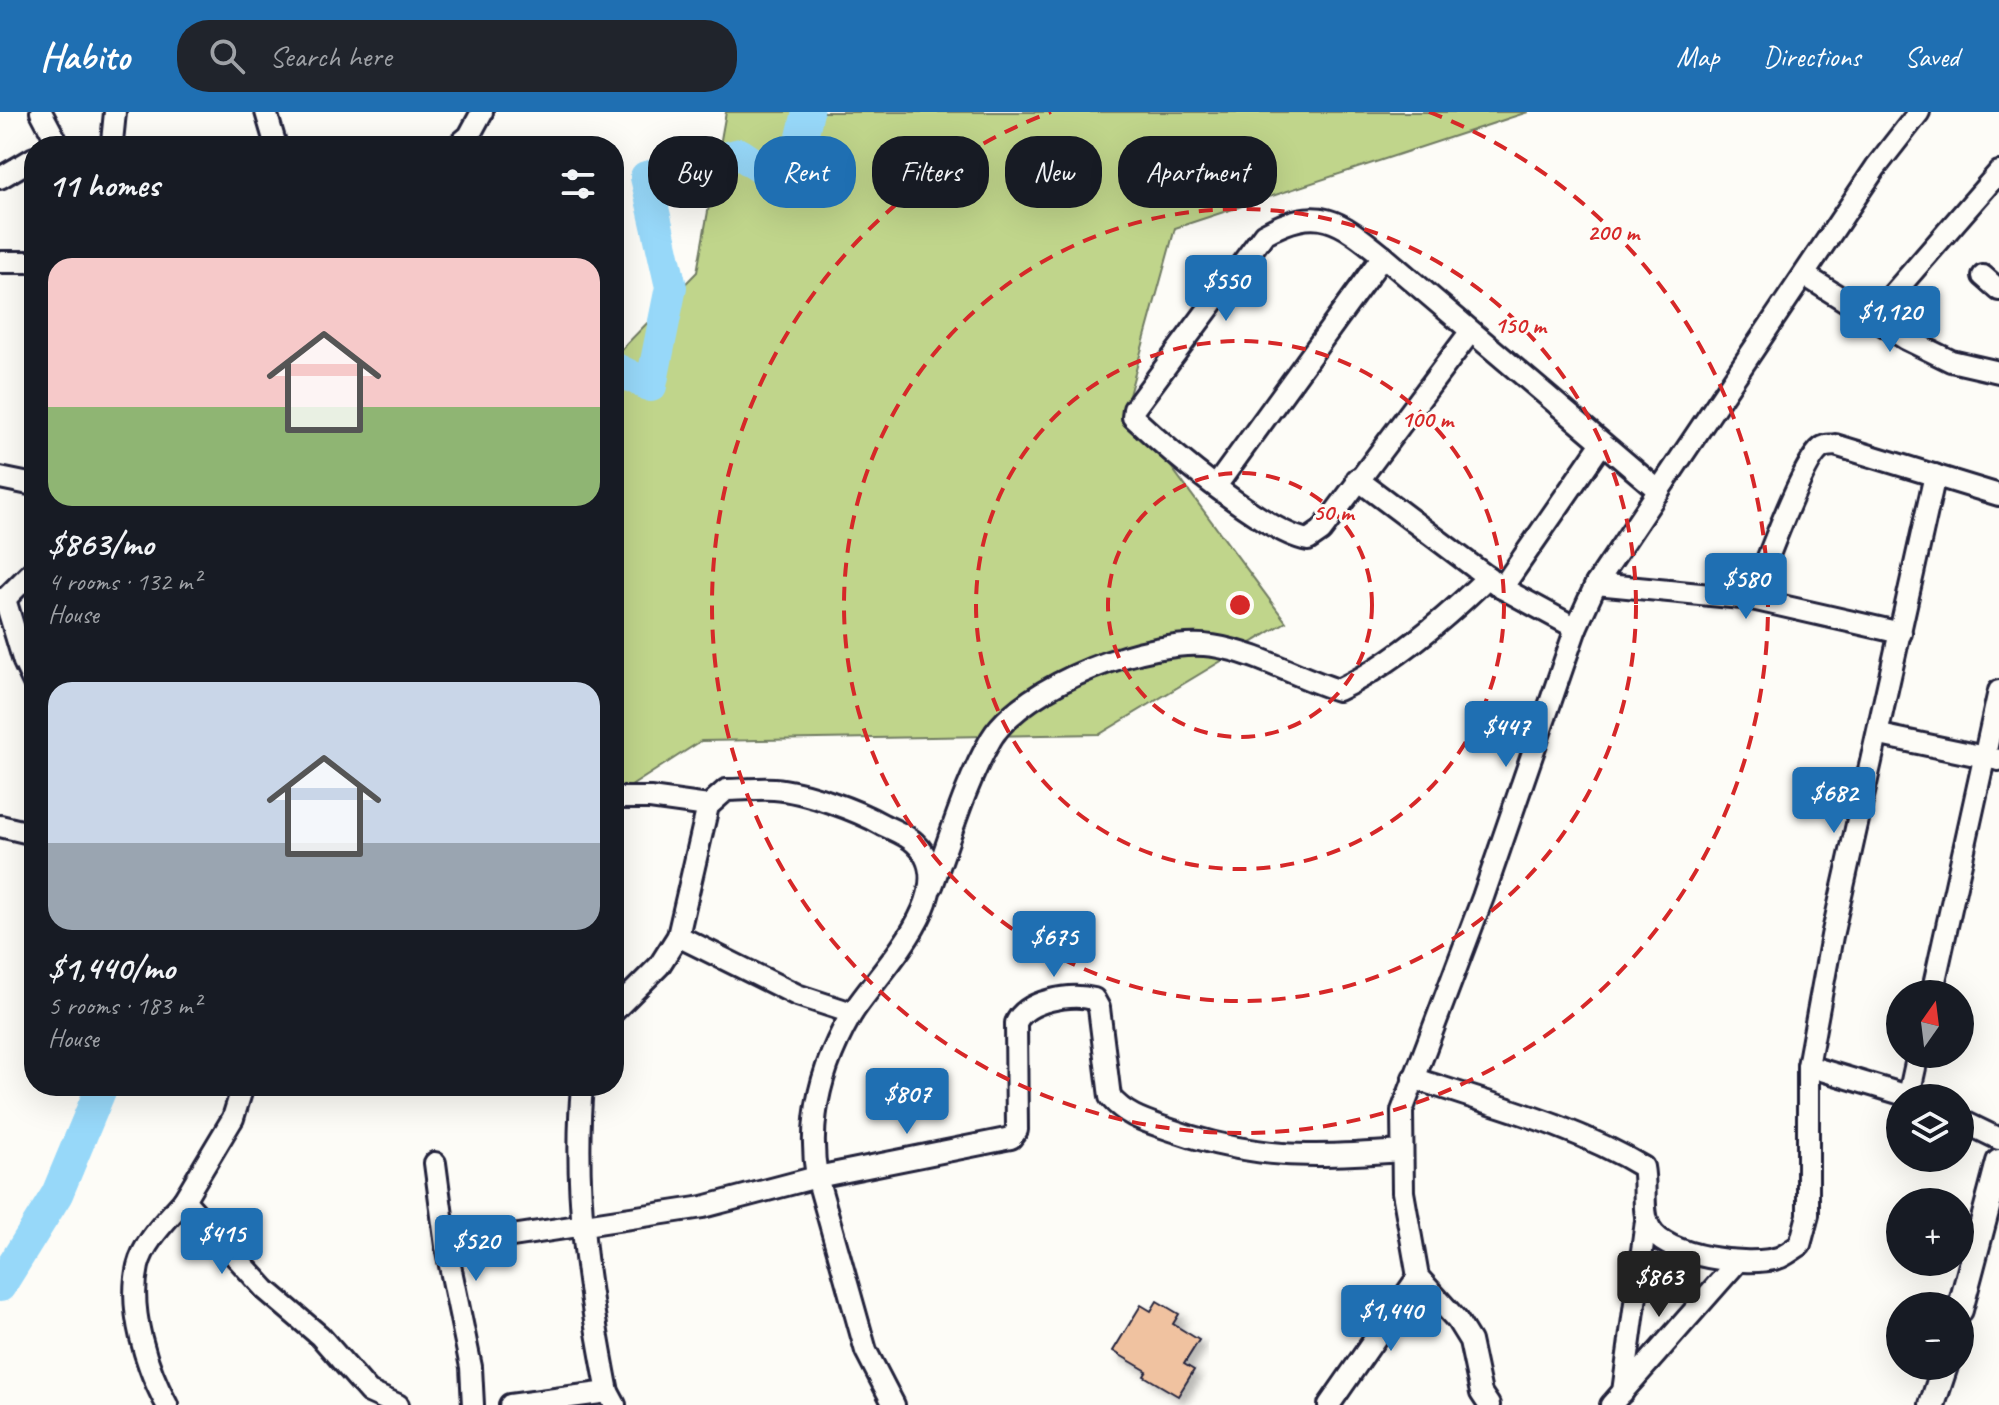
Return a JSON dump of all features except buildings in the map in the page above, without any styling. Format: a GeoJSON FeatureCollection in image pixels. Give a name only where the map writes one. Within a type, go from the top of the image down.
{"type":"FeatureCollection","features":[{"type":"Feature","properties":{"kind":"street"},"geometry":{"type":"LineString","coordinates":[[41,112],[54,136]]}},
{"type":"Feature","properties":{"kind":"street"},"geometry":{"type":"LineString","coordinates":[[113,136],[115,112]]}},
{"type":"Feature","properties":{"kind":"street"},"geometry":{"type":"LineString","coordinates":[[266,112],[273,136]]}},
{"type":"Feature","properties":{"kind":"street"},"geometry":{"type":"LineString","coordinates":[[469,136],[482,112]]}},
{"type":"Feature","properties":{"kind":"street"},"geometry":{"type":"LineString","coordinates":[[1489,1405],[1481,1393],[1470,1341],[1457,1320],[1418,1277],[1403,1192],[1400,1151],[1402,1111],[1483,897],[1576,628],[1596,584],[1806,276],[1876,167],[1919,112]]}},
{"type":"Feature","properties":{"kind":"street"},"geometry":{"type":"LineString","coordinates":[[0,178],[24,164]]}},
{"type":"Feature","properties":{"kind":"street"},"geometry":{"type":"LineString","coordinates":[[1874,316],[1999,172]]}},
{"type":"Feature","properties":{"kind":"street"},"geometry":{"type":"LineString","coordinates":[[1471,331],[1321,531],[1308,540],[1291,537],[1216,486],[1172,454],[1133,417],[1134,409],[1264,234],[1286,222],[1305,217],[1328,218],[1352,230],[1383,256],[1471,331],[1602,443],[1659,491]]}},
{"type":"Feature","properties":{"kind":"street"},"geometry":{"type":"LineString","coordinates":[[1216,486],[1383,256]]}},
{"type":"Feature","properties":{"kind":"street"},"geometry":{"type":"LineString","coordinates":[[0,262],[24,262]]}},
{"type":"Feature","properties":{"kind":"street"},"geometry":{"type":"LineString","coordinates":[[1806,276],[1874,316],[1906,339],[1951,361],[1999,372]]}},
{"type":"Feature","properties":{"kind":"street"},"geometry":{"type":"LineString","coordinates":[[1983,276],[1999,290]]}},
{"type":"Feature","properties":{"kind":"street"},"geometry":{"type":"LineString","coordinates":[[894,1405],[866,1351],[817,1177],[811,1144],[814,1113],[828,1062],[852,1013],[900,954],[930,891],[992,737],[1038,697],[1091,669],[1126,656],[1169,647],[1211,645],[1272,661],[1338,690],[1396,654],[1463,602],[1495,583],[1602,443]]}},
{"type":"Feature","properties":{"kind":"street"},"geometry":{"type":"LineString","coordinates":[[1752,599],[1787,512],[1822,447],[1835,445],[1999,495]]}},
{"type":"Feature","properties":{"kind":"street"},"geometry":{"type":"LineString","coordinates":[[1646,1221],[1652,1233],[1665,1243],[1701,1256],[1738,1261],[1779,1258],[1800,1245],[1808,1215],[1808,1066],[1832,936],[1880,735],[1935,475]]}},
{"type":"Feature","properties":{"kind":"street"},"geometry":{"type":"LineString","coordinates":[[0,478],[24,483]]}},
{"type":"Feature","properties":{"kind":"street"},"geometry":{"type":"LineString","coordinates":[[1357,479],[1495,583],[1576,628]]}},
{"type":"Feature","properties":{"kind":"street"},"geometry":{"type":"LineString","coordinates":[[24,579],[3,599],[24,662]]}},
{"type":"Feature","properties":{"kind":"street"},"geometry":{"type":"LineString","coordinates":[[1596,584],[1752,599],[1901,633]]}},
{"type":"Feature","properties":{"kind":"street"},"geometry":{"type":"LineString","coordinates":[[1936,980],[1992,758],[1999,691]]}},
{"type":"Feature","properties":{"kind":"street"},"geometry":{"type":"LineString","coordinates":[[1880,735],[1992,758]]}},
{"type":"Feature","properties":{"kind":"street"},"geometry":{"type":"LineString","coordinates":[[624,1001],[659,966],[678,936],[708,806],[726,790],[777,789],[866,815],[916,843],[928,865],[930,891]]}},
{"type":"Feature","properties":{"kind":"street"},"geometry":{"type":"LineString","coordinates":[[624,798],[650,798],[708,806]]}},
{"type":"Feature","properties":{"kind":"street"},"geometry":{"type":"LineString","coordinates":[[0,826],[24,832]]}},
{"type":"Feature","properties":{"kind":"street"},"geometry":{"type":"LineString","coordinates":[[678,936],[797,995],[852,1013]]}},
{"type":"Feature","properties":{"kind":"street"},"geometry":{"type":"LineString","coordinates":[[446,1246],[703,1207],[817,1177],[1011,1138],[1017,1130],[1016,1023],[1021,1011],[1031,1005],[1084,997],[1094,999],[1099,1008],[1110,1097],[1134,1117],[1241,1151],[1317,1158],[1400,1151]]}},
{"type":"Feature","properties":{"kind":"street"},"geometry":{"type":"LineString","coordinates":[[1808,1066],[1886,1088]]}},
{"type":"Feature","properties":{"kind":"street"},"geometry":{"type":"LineString","coordinates":[[1413,1078],[1587,1137],[1643,1167],[1646,1221],[1617,1399]]}},
{"type":"Feature","properties":{"kind":"street"},"geometry":{"type":"LineString","coordinates":[[167,1405],[145,1354],[137,1311],[138,1266],[149,1243],[184,1200],[233,1118],[240,1096]]}},
{"type":"Feature","properties":{"kind":"street"},"geometry":{"type":"LineString","coordinates":[[510,1405],[611,1399],[580,1227],[582,1096]]}},
{"type":"Feature","properties":{"kind":"street"},"geometry":{"type":"LineString","coordinates":[[1974,1127],[1999,1139]]}},
{"type":"Feature","properties":{"kind":"street"},"geometry":{"type":"LineString","coordinates":[[435,1163],[446,1246],[471,1367],[473,1405]]}},
{"type":"Feature","properties":{"kind":"street"},"geometry":{"type":"LineString","coordinates":[[1965,1292],[1999,1166]]}},
{"type":"Feature","properties":{"kind":"street"},"geometry":{"type":"LineString","coordinates":[[184,1200],[266,1290],[320,1336],[369,1392],[398,1405]]}},
{"type":"Feature","properties":{"kind":"street"},"geometry":{"type":"LineString","coordinates":[[1617,1399],[1738,1261]]}},
{"type":"Feature","properties":{"kind":"street"},"geometry":{"type":"LineString","coordinates":[[1329,1405],[1418,1277]]}},
{"type":"Feature","properties":{"kind":"street"},"geometry":{"type":"LineString","coordinates":[[1932,1405],[1940,1380]]}},
{"type":"Feature","properties":{"kind":"green space"},"geometry":{"type":"Polygon","coordinates":[[[726,112],[1528,112],[1277,194],[1277,136],[1118,136],[1118,208],[1236,208],[1175,228],[1126,406],[1286,622],[1100,734],[701,741],[624,791],[624,347],[697,272],[709,208],[738,208],[738,136],[722,136],[726,112]]]}},
{"type":"Feature","properties":{"kind":"waterway"},"geometry":{"type":"LineString","coordinates":[[624,373],[651,386],[671,287],[646,177],[740,154],[790,187],[808,112]]}},
{"type":"Feature","properties":{"kind":"waterway"},"geometry":{"type":"LineString","coordinates":[[0,1286],[57,1194],[98,1096]]}}]}
